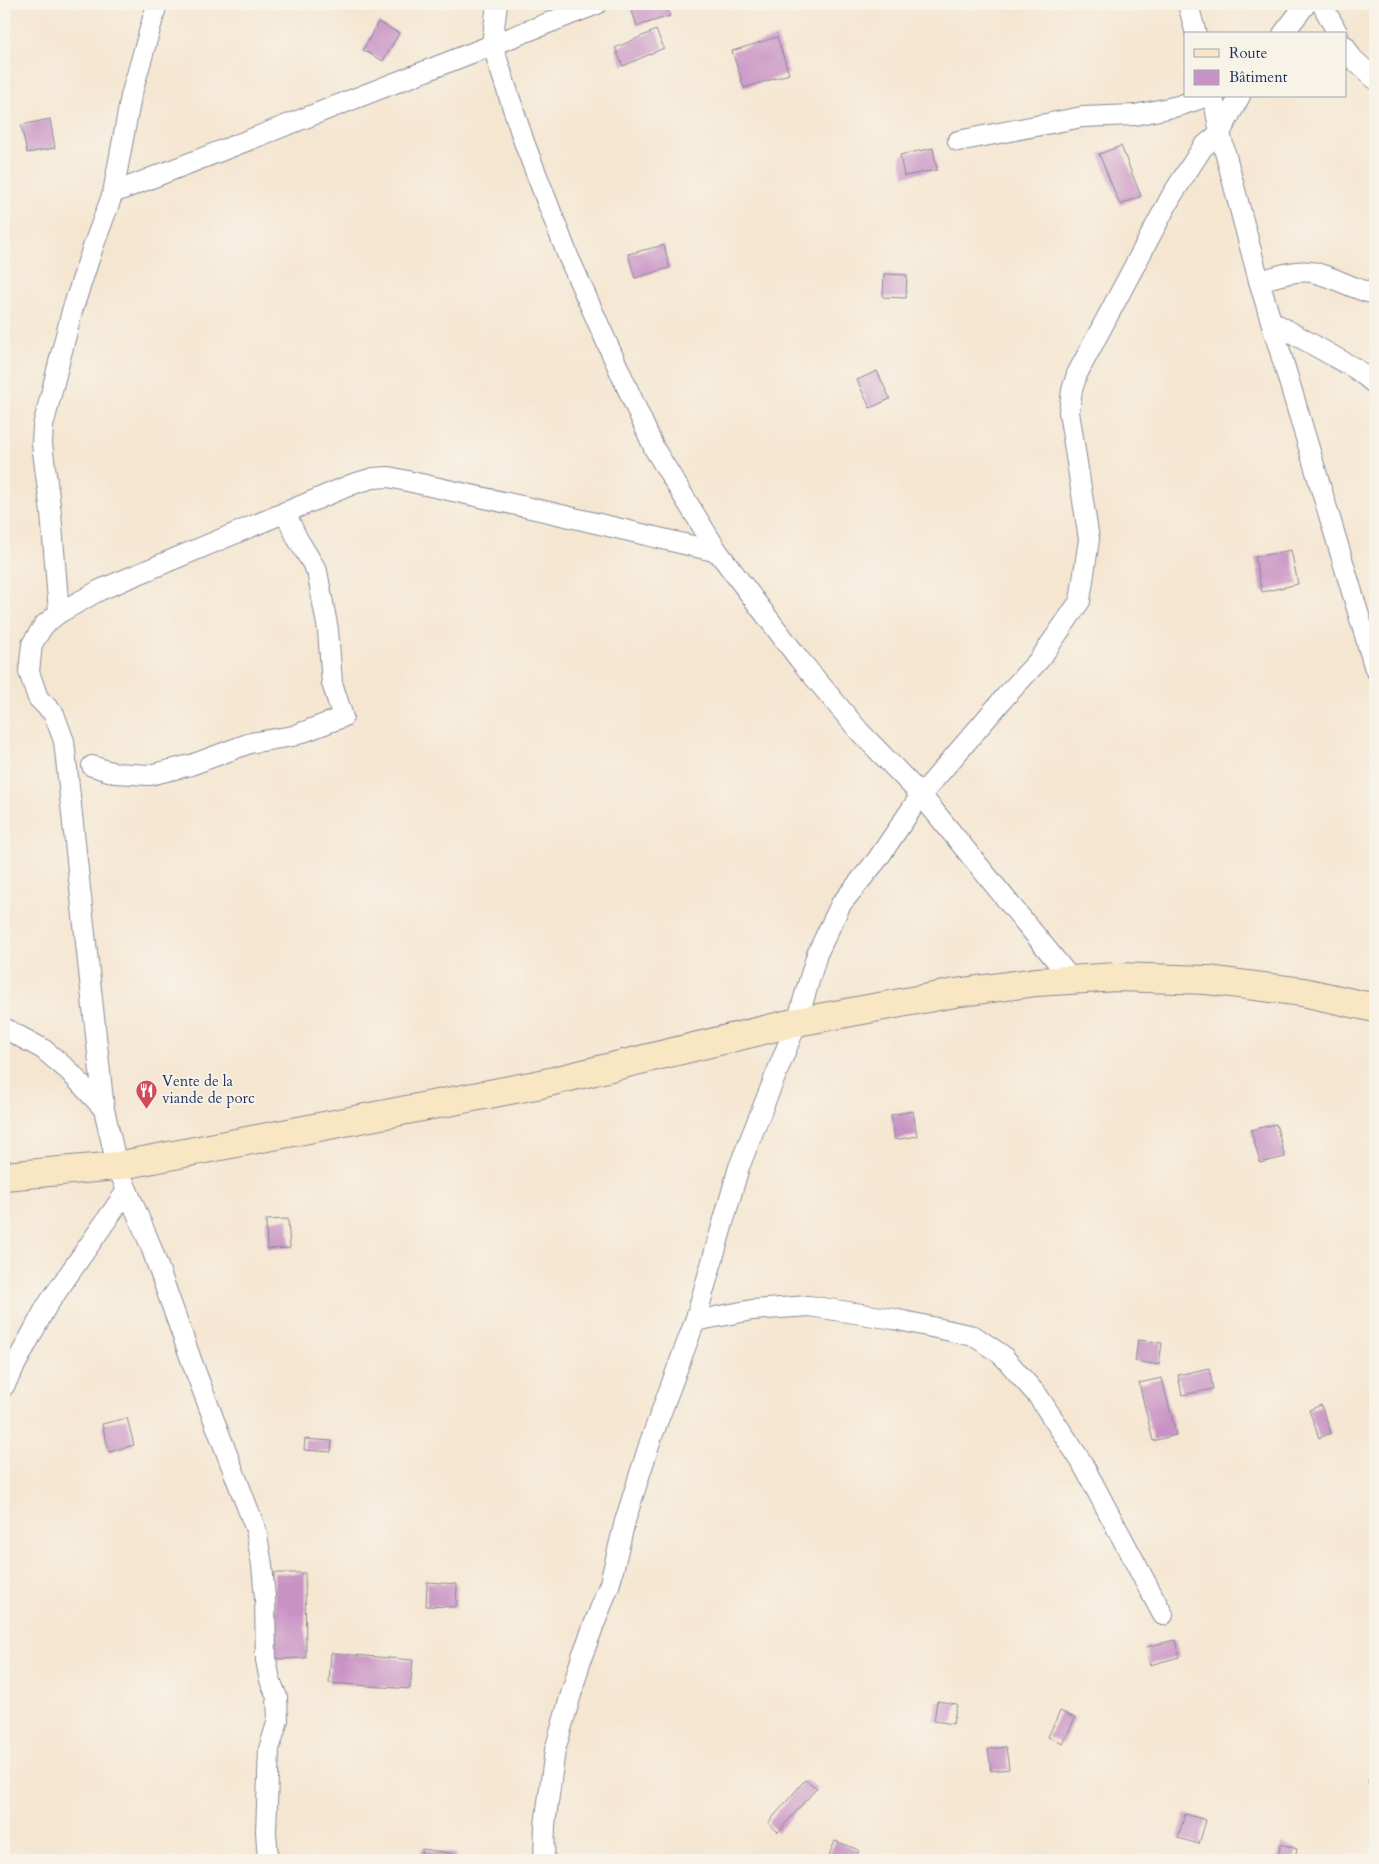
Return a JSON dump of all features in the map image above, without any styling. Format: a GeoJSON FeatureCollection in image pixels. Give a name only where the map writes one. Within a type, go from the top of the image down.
{"type":"FeatureCollection","features":[{"type":"Feature","properties":{"kind":"main road"},"geometry":{"type":"LineString","coordinates":[[4,1176],[117,1166],[541,1084],[797,1022],[955,993],[1036,982],[1117,977],[1207,980],[1303,992],[1375,1008]]}},
{"type":"Feature","properties":{"kind":"street"},"geometry":{"type":"LineString","coordinates":[[59,613],[51,513],[42,444],[43,426],[72,311],[113,193],[131,96],[157,4]]}},
{"type":"Feature","properties":{"kind":"street"},"geometry":{"type":"LineString","coordinates":[[497,4],[492,44],[524,142],[572,265],[655,450],[718,552],[805,666],[860,732],[921,795],[1072,980]]}},
{"type":"Feature","properties":{"kind":"street"},"geometry":{"type":"LineString","coordinates":[[113,193],[596,4]]}},
{"type":"Feature","properties":{"kind":"street"},"geometry":{"type":"LineString","coordinates":[[1188,4],[1195,32]]}},
{"type":"Feature","properties":{"kind":"street"},"geometry":{"type":"LineString","coordinates":[[1285,32],[1306,4]]}},
{"type":"Feature","properties":{"kind":"street"},"geometry":{"type":"LineString","coordinates":[[1322,4],[1337,32]]}},
{"type":"Feature","properties":{"kind":"street"},"geometry":{"type":"LineString","coordinates":[[1346,48],[1352,58],[1375,80]]}},
{"type":"Feature","properties":{"kind":"street"},"geometry":{"type":"LineString","coordinates":[[958,141],[1082,117],[1135,115],[1178,106],[1202,98]]}},
{"type":"Feature","properties":{"kind":"street"},"geometry":{"type":"LineString","coordinates":[[1213,98],[1220,133],[1259,282],[1375,669]]}},
{"type":"Feature","properties":{"kind":"street"},"geometry":{"type":"LineString","coordinates":[[544,1860],[545,1825],[555,1750],[582,1656],[610,1584],[625,1521],[650,1442],[695,1321],[739,1168],[797,1022],[817,954],[841,904],[877,860],[921,795],[1004,697],[1040,659],[1080,601],[1089,538],[1069,412],[1072,390],[1077,374],[1172,195],[1203,147],[1220,133],[1239,98]]}},
{"type":"Feature","properties":{"kind":"street"},"geometry":{"type":"LineString","coordinates":[[1259,282],[1300,272],[1315,272],[1364,292],[1375,294]]}},
{"type":"Feature","properties":{"kind":"street"},"geometry":{"type":"LineString","coordinates":[[1271,320],[1356,368],[1375,384]]}},
{"type":"Feature","properties":{"kind":"street"},"geometry":{"type":"LineString","coordinates":[[268,1860],[266,1832],[270,1749],[278,1720],[278,1697],[270,1680],[266,1660],[265,1598],[256,1530],[193,1365],[150,1244],[126,1192],[117,1166],[104,1109],[64,741],[54,714],[38,698],[29,672],[32,644],[44,625],[59,613],[100,590],[353,484],[374,478],[389,477],[544,510],[718,552]]}},
{"type":"Feature","properties":{"kind":"street"},"geometry":{"type":"LineString","coordinates":[[92,766],[115,773],[150,775],[191,765],[250,743],[293,736],[343,718],[332,683],[328,630],[317,571],[285,512]]}},
{"type":"Feature","properties":{"kind":"street"},"geometry":{"type":"LineString","coordinates":[[4,1028],[43,1049],[68,1070],[104,1109]]}},
{"type":"Feature","properties":{"kind":"street"},"geometry":{"type":"LineString","coordinates":[[4,1386],[46,1307],[126,1192]]}},
{"type":"Feature","properties":{"kind":"street"},"geometry":{"type":"LineString","coordinates":[[695,1321],[752,1310],[809,1306],[894,1319],[974,1336],[1002,1355],[1038,1396],[1081,1462],[1163,1615]]}},
{"type":"Feature","properties":{"kind":"building"},"geometry":{"type":"Polygon","coordinates":[[[643,4],[666,4],[670,16],[637,26],[631,8],[643,4]]]}},
{"type":"Feature","properties":{"kind":"building"},"geometry":{"type":"Polygon","coordinates":[[[378,22],[399,33],[383,61],[363,50],[378,22]]]}},
{"type":"Feature","properties":{"kind":"building"},"geometry":{"type":"Polygon","coordinates":[[[656,30],[664,48],[623,66],[615,48],[656,30]]]}},
{"type":"Feature","properties":{"kind":"building"},"geometry":{"type":"Polygon","coordinates":[[[777,37],[789,74],[744,88],[732,51],[777,37]]]}},
{"type":"Feature","properties":{"kind":"building"},"geometry":{"type":"Polygon","coordinates":[[[50,119],[55,148],[27,153],[21,125],[50,119]]]}},
{"type":"Feature","properties":{"kind":"building"},"geometry":{"type":"Polygon","coordinates":[[[1121,146],[1141,196],[1120,205],[1099,154],[1121,146]]]}},
{"type":"Feature","properties":{"kind":"building"},"geometry":{"type":"Polygon","coordinates":[[[933,148],[937,170],[904,176],[900,155],[933,148]]]}},
{"type":"Feature","properties":{"kind":"building"},"geometry":{"type":"Polygon","coordinates":[[[664,245],[670,268],[635,278],[628,254],[664,245]]]}},
{"type":"Feature","properties":{"kind":"building"},"geometry":{"type":"Polygon","coordinates":[[[884,274],[907,275],[906,298],[883,297],[884,274]]]}},
{"type":"Feature","properties":{"kind":"building"},"geometry":{"type":"Polygon","coordinates":[[[877,371],[890,399],[870,408],[857,380],[877,371]]]}},
{"type":"Feature","properties":{"kind":"building"},"geometry":{"type":"Polygon","coordinates":[[[1291,550],[1298,584],[1262,592],[1255,557],[1291,550]]]}},
{"type":"Feature","properties":{"kind":"building"},"geometry":{"type":"Polygon","coordinates":[[[913,1111],[917,1136],[895,1140],[891,1115],[913,1111]]]}},
{"type":"Feature","properties":{"kind":"building"},"geometry":{"type":"Polygon","coordinates":[[[1276,1124],[1285,1157],[1260,1163],[1251,1130],[1276,1124]]]}},
{"type":"Feature","properties":{"kind":"building"},"geometry":{"type":"Polygon","coordinates":[[[288,1219],[290,1248],[267,1249],[266,1220],[288,1219]]]}},
{"type":"Feature","properties":{"kind":"building"},"geometry":{"type":"Polygon","coordinates":[[[1138,1340],[1162,1343],[1159,1365],[1135,1361],[1138,1340]]]}},
{"type":"Feature","properties":{"kind":"building"},"geometry":{"type":"Polygon","coordinates":[[[1209,1368],[1213,1389],[1182,1395],[1178,1375],[1209,1368]]]}},
{"type":"Feature","properties":{"kind":"building"},"geometry":{"type":"Polygon","coordinates":[[[1162,1378],[1176,1435],[1153,1441],[1139,1383],[1162,1378]]]}},
{"type":"Feature","properties":{"kind":"building"},"geometry":{"type":"Polygon","coordinates":[[[1321,1405],[1331,1433],[1319,1438],[1309,1410],[1321,1405]]]}},
{"type":"Feature","properties":{"kind":"building"},"geometry":{"type":"Polygon","coordinates":[[[127,1418],[134,1445],[109,1452],[102,1424],[127,1418]]]}},
{"type":"Feature","properties":{"kind":"building"},"geometry":{"type":"Polygon","coordinates":[[[305,1439],[332,1441],[331,1452],[304,1450],[305,1439]]]}},
{"type":"Feature","properties":{"kind":"building"},"geometry":{"type":"Polygon","coordinates":[[[274,1573],[305,1573],[306,1658],[275,1659],[274,1573]]]}},
{"type":"Feature","properties":{"kind":"building"},"geometry":{"type":"Polygon","coordinates":[[[427,1582],[457,1584],[456,1607],[426,1606],[427,1582]]]}},
{"type":"Feature","properties":{"kind":"building"},"geometry":{"type":"Polygon","coordinates":[[[1175,1640],[1179,1657],[1150,1665],[1146,1647],[1175,1640]]]}},
{"type":"Feature","properties":{"kind":"building"},"geometry":{"type":"Polygon","coordinates":[[[331,1653],[413,1660],[410,1689],[329,1683],[331,1653]]]}},
{"type":"Feature","properties":{"kind":"building"},"geometry":{"type":"Polygon","coordinates":[[[937,1701],[957,1704],[953,1724],[934,1721],[937,1701]]]}},
{"type":"Feature","properties":{"kind":"building"},"geometry":{"type":"Polygon","coordinates":[[[1060,1711],[1075,1718],[1063,1744],[1048,1737],[1060,1711]]]}},
{"type":"Feature","properties":{"kind":"building"},"geometry":{"type":"Polygon","coordinates":[[[1006,1747],[1009,1769],[991,1771],[988,1749],[1006,1747]]]}},
{"type":"Feature","properties":{"kind":"building"},"geometry":{"type":"Polygon","coordinates":[[[1375,1761],[1375,1784],[1368,1782],[1375,1761]]]}},
{"type":"Feature","properties":{"kind":"building"},"geometry":{"type":"Polygon","coordinates":[[[805,1780],[817,1788],[778,1832],[768,1823],[805,1780]]]}},
{"type":"Feature","properties":{"kind":"building"},"geometry":{"type":"Polygon","coordinates":[[[1185,1814],[1206,1820],[1199,1844],[1178,1838],[1185,1814]]]}},
{"type":"Feature","properties":{"kind":"building"},"geometry":{"type":"Polygon","coordinates":[[[835,1841],[859,1850],[855,1860],[827,1860],[835,1841]]]}},
{"type":"Feature","properties":{"kind":"building"},"geometry":{"type":"Polygon","coordinates":[[[1281,1844],[1297,1849],[1294,1860],[1277,1860],[1281,1844]]]}},
{"type":"Feature","properties":{"kind":"building"},"geometry":{"type":"Polygon","coordinates":[[[422,1849],[456,1854],[455,1860],[420,1860],[422,1849]]]}},
{"type":"Feature","properties":{"kind":"place","name":"Vente de la viande de porc"},"geometry":{"type":"Point","coordinates":[146,1109]}}]}
